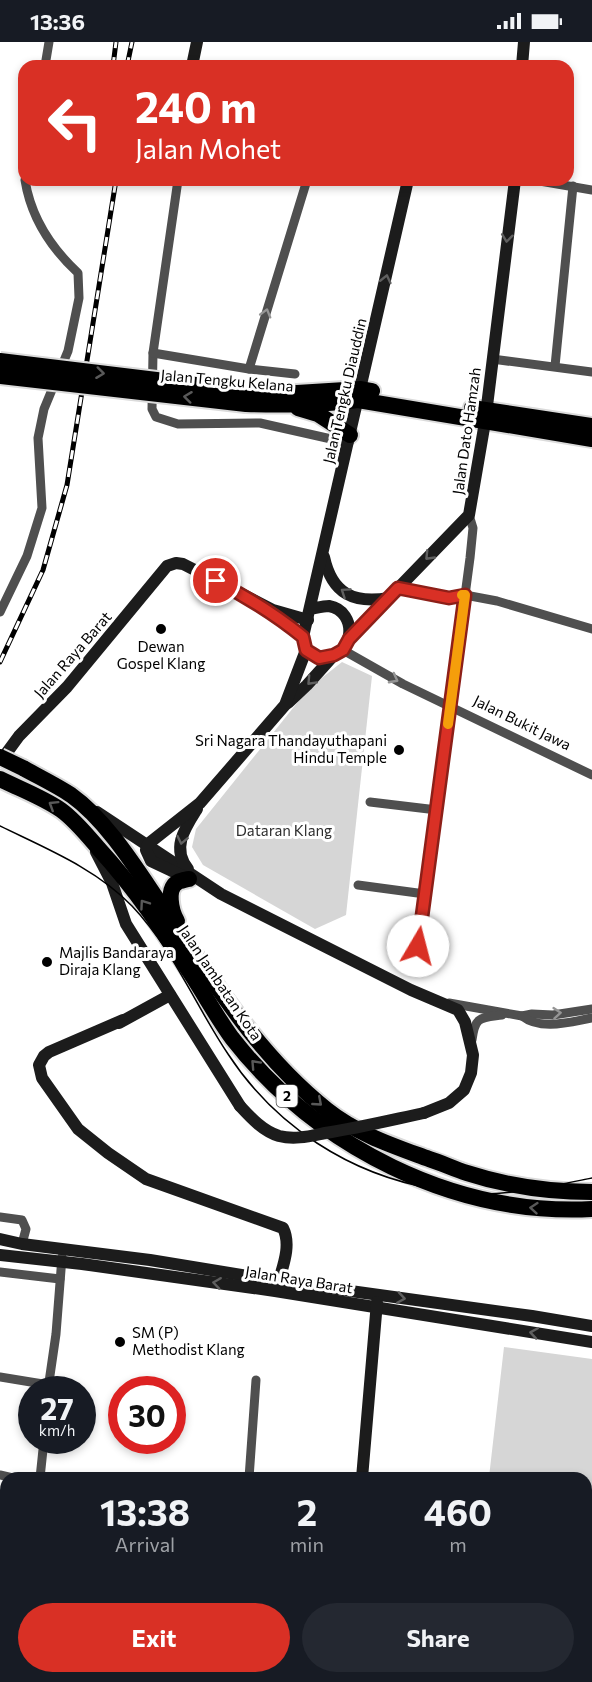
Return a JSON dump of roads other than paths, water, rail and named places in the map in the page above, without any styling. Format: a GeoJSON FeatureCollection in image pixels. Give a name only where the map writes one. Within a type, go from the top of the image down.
{"type":"FeatureCollection","features":[{"type":"Feature","properties":{"kind":"highway","name":"Jalan Tengku Kelana"},"geometry":{"type":"LineString","coordinates":[[0,361],[290,405],[332,404],[359,394]]}},
{"type":"Feature","properties":{"kind":"highway","name":"Jalan Tengku Kelana"},"geometry":{"type":"LineString","coordinates":[[0,376],[247,398],[297,393],[359,394],[486,416],[592,439]]}},
{"type":"Feature","properties":{"kind":"highway"},"geometry":{"type":"LineString","coordinates":[[290,405],[318,414],[349,439]]}},
{"type":"Feature","properties":{"kind":"highway","name":"Jalan Tengku Kelana"},"geometry":{"type":"LineString","coordinates":[[486,416],[592,426]]}},
{"type":"Feature","properties":{"kind":"highway","name":"Jalan Jambatan Kota"},"geometry":{"type":"LineString","coordinates":[[0,757],[71,795],[102,826],[132,863],[248,1031],[287,1076],[328,1111],[383,1142],[467,1174],[565,1192],[592,1192]]}},
{"type":"Feature","properties":{"kind":"highway","name":"Jalan Jambatan Kota"},"geometry":{"type":"LineString","coordinates":[[8,783],[63,811],[125,877],[231,1036],[273,1083],[313,1119],[372,1157],[411,1176],[452,1190],[512,1206],[560,1210],[592,1209]]}},
{"type":"Feature","properties":{"kind":"highway"},"geometry":{"type":"LineString","coordinates":[[191,878],[179,881],[172,890],[174,916],[211,978]]}},
{"type":"Feature","properties":{"kind":"main road"},"geometry":{"type":"LineString","coordinates":[[193,60],[197,42]]}},
{"type":"Feature","properties":{"kind":"main road"},"geometry":{"type":"LineString","coordinates":[[522,60],[524,42]]}},
{"type":"Feature","properties":{"kind":"main road","name":"Jalan Tengku Diauddin"},"geometry":{"type":"LineString","coordinates":[[309,615],[407,186]]}},
{"type":"Feature","properties":{"kind":"main road","name":"Jalan Dato Hamzah"},"geometry":{"type":"LineString","coordinates":[[285,705],[307,686],[469,514],[486,416],[513,186]]}},
{"type":"Feature","properties":{"kind":"main road"},"geometry":{"type":"LineString","coordinates":[[323,553],[327,570],[339,589],[350,597],[374,601],[394,593]]}},
{"type":"Feature","properties":{"kind":"main road","name":"Jalan Bukit Jawa"},"geometry":{"type":"LineString","coordinates":[[167,566],[176,563],[183,564],[273,610],[309,615],[327,606],[336,609],[347,620],[349,627],[342,648],[319,658],[305,643],[248,598]]}},
{"type":"Feature","properties":{"kind":"main road","name":"Jalan Raya Barat"},"geometry":{"type":"LineString","coordinates":[[0,762],[19,736],[67,687],[167,566]]}},
{"type":"Feature","properties":{"kind":"main road"},"geometry":{"type":"LineString","coordinates":[[191,878],[181,860],[181,835],[200,803],[285,705],[305,643],[309,615]]}},
{"type":"Feature","properties":{"kind":"main road"},"geometry":{"type":"LineString","coordinates":[[0,747],[19,736]]}},
{"type":"Feature","properties":{"kind":"main road"},"geometry":{"type":"LineString","coordinates":[[71,795],[148,844]]}},
{"type":"Feature","properties":{"kind":"main road"},"geometry":{"type":"LineString","coordinates":[[85,833],[112,883],[124,919],[157,975],[240,1106],[253,1121],[264,1129],[292,1138],[362,1127],[424,1113],[443,1106],[464,1090],[471,1072],[473,1055],[465,1022],[458,1010],[221,894],[210,892],[191,878],[152,861],[146,850],[148,844],[200,803]]}},
{"type":"Feature","properties":{"kind":"main road"},"geometry":{"type":"LineString","coordinates":[[131,834],[144,836],[163,832]]}},
{"type":"Feature","properties":{"kind":"main road"},"geometry":{"type":"LineString","coordinates":[[155,1004],[157,975]]}},
{"type":"Feature","properties":{"kind":"main road"},"geometry":{"type":"LineString","coordinates":[[170,995],[123,1020],[49,1052],[40,1062],[42,1078],[78,1129],[117,1160],[146,1179],[283,1228],[286,1255],[277,1286]]}},
{"type":"Feature","properties":{"kind":"main road","name":"Jalan Raya Barat"},"geometry":{"type":"LineString","coordinates":[[0,1239],[62,1255]]}},
{"type":"Feature","properties":{"kind":"main road","name":"Jalan Raya Barat"},"geometry":{"type":"LineString","coordinates":[[0,1255],[62,1255],[150,1260],[376,1308],[592,1342]]}},
{"type":"Feature","properties":{"kind":"main road","name":"Jalan Raya Barat"},"geometry":{"type":"LineString","coordinates":[[277,1286],[378,1294],[592,1326]]}},
{"type":"Feature","properties":{"kind":"main road"},"geometry":{"type":"LineString","coordinates":[[362,1472],[378,1294]]}},
{"type":"Feature","properties":{"kind":"street"},"geometry":{"type":"LineString","coordinates":[[46,60],[49,42]]}},
{"type":"Feature","properties":{"kind":"street"},"geometry":{"type":"LineString","coordinates":[[0,612],[27,556],[42,508],[38,438],[44,409],[68,351],[79,298],[78,273],[58,254],[44,234],[28,200],[26,186]]}},
{"type":"Feature","properties":{"kind":"street"},"geometry":{"type":"LineString","coordinates":[[177,186],[153,353],[152,409],[156,417],[178,424],[260,423],[349,439]]}},
{"type":"Feature","properties":{"kind":"street"},"geometry":{"type":"LineString","coordinates":[[249,369],[305,186]]}},
{"type":"Feature","properties":{"kind":"street"},"geometry":{"type":"LineString","coordinates":[[555,366],[573,186],[592,190]]}},
{"type":"Feature","properties":{"kind":"street"},"geometry":{"type":"LineString","coordinates":[[153,353],[295,374]]}},
{"type":"Feature","properties":{"kind":"street"},"geometry":{"type":"LineString","coordinates":[[492,358],[592,372]]}},
{"type":"Feature","properties":{"kind":"street"},"geometry":{"type":"LineString","coordinates":[[418,946],[473,528],[469,514]]}},
{"type":"Feature","properties":{"kind":"street"},"geometry":{"type":"LineString","coordinates":[[394,593],[449,598],[465,595],[497,601],[592,629]]}},
{"type":"Feature","properties":{"kind":"street","name":"Jalan Bukit Jawa"},"geometry":{"type":"LineString","coordinates":[[342,648],[403,684],[451,705],[592,775]]}},
{"type":"Feature","properties":{"kind":"street"},"geometry":{"type":"LineString","coordinates":[[370,802],[436,810]]}},
{"type":"Feature","properties":{"kind":"street"},"geometry":{"type":"LineString","coordinates":[[358,885],[425,894]]}},
{"type":"Feature","properties":{"kind":"street"},"geometry":{"type":"LineString","coordinates":[[434,1000],[510,1013],[522,1016],[531,1022],[552,1024],[592,1018]]}},
{"type":"Feature","properties":{"kind":"street"},"geometry":{"type":"LineString","coordinates":[[522,1016],[554,1015],[592,1009]]}},
{"type":"Feature","properties":{"kind":"street"},"geometry":{"type":"LineString","coordinates":[[471,1044],[476,1022],[481,1018],[510,1013]]}},
{"type":"Feature","properties":{"kind":"street"},"geometry":{"type":"LineString","coordinates":[[0,1217],[22,1220],[26,1228],[22,1244]]}},
{"type":"Feature","properties":{"kind":"street"},"geometry":{"type":"LineString","coordinates":[[50,1376],[62,1255]]}},
{"type":"Feature","properties":{"kind":"street"},"geometry":{"type":"LineString","coordinates":[[0,1272],[60,1279]]}},
{"type":"Feature","properties":{"kind":"street"},"geometry":{"type":"LineString","coordinates":[[0,1377],[18,1381]]}},
{"type":"Feature","properties":{"kind":"street"},"geometry":{"type":"LineString","coordinates":[[249,1472],[256,1380]]}},
{"type":"Feature","properties":{"kind":"street"},"geometry":{"type":"LineString","coordinates":[[41,1472],[43,1454]]}},
{"type":"Feature","properties":{"kind":"tram line"},"geometry":{"type":"LineString","coordinates":[[0,826],[87,870],[132,906],[160,940],[216,1035],[247,1080],[268,1104],[317,1143],[373,1172],[404,1182],[460,1193],[512,1192],[592,1178]]}},
{"type":"Feature","properties":{"kind":"railway"},"geometry":{"type":"LineString","coordinates":[[114,60],[116,42]]}},
{"type":"Feature","properties":{"kind":"railway"},"geometry":{"type":"LineString","coordinates":[[128,60],[132,42]]}},
{"type":"Feature","properties":{"kind":"railway"},"geometry":{"type":"LineString","coordinates":[[0,662],[43,570],[67,485],[115,186]]}},
{"type":"Feature","properties":{"kind":"place","name":"Dewan Gospel Klang"},"geometry":{"type":"Point","coordinates":[161,629]}},
{"type":"Feature","properties":{"kind":"place","name":"Sri Nagara Thandayuthapani Hindu Temple"},"geometry":{"type":"Point","coordinates":[399,750]}},
{"type":"Feature","properties":{"kind":"place","name":"Majlis Bandaraya Diraja Klang"},"geometry":{"type":"Point","coordinates":[47,962]}},
{"type":"Feature","properties":{"kind":"place","name":"SM (P) Methodist Klang"},"geometry":{"type":"Point","coordinates":[120,1342]}},
{"type":"Feature","properties":{"kind":"park label","name":"Dataran Klang"},"geometry":{"type":"Point","coordinates":[284,831]}}]}
